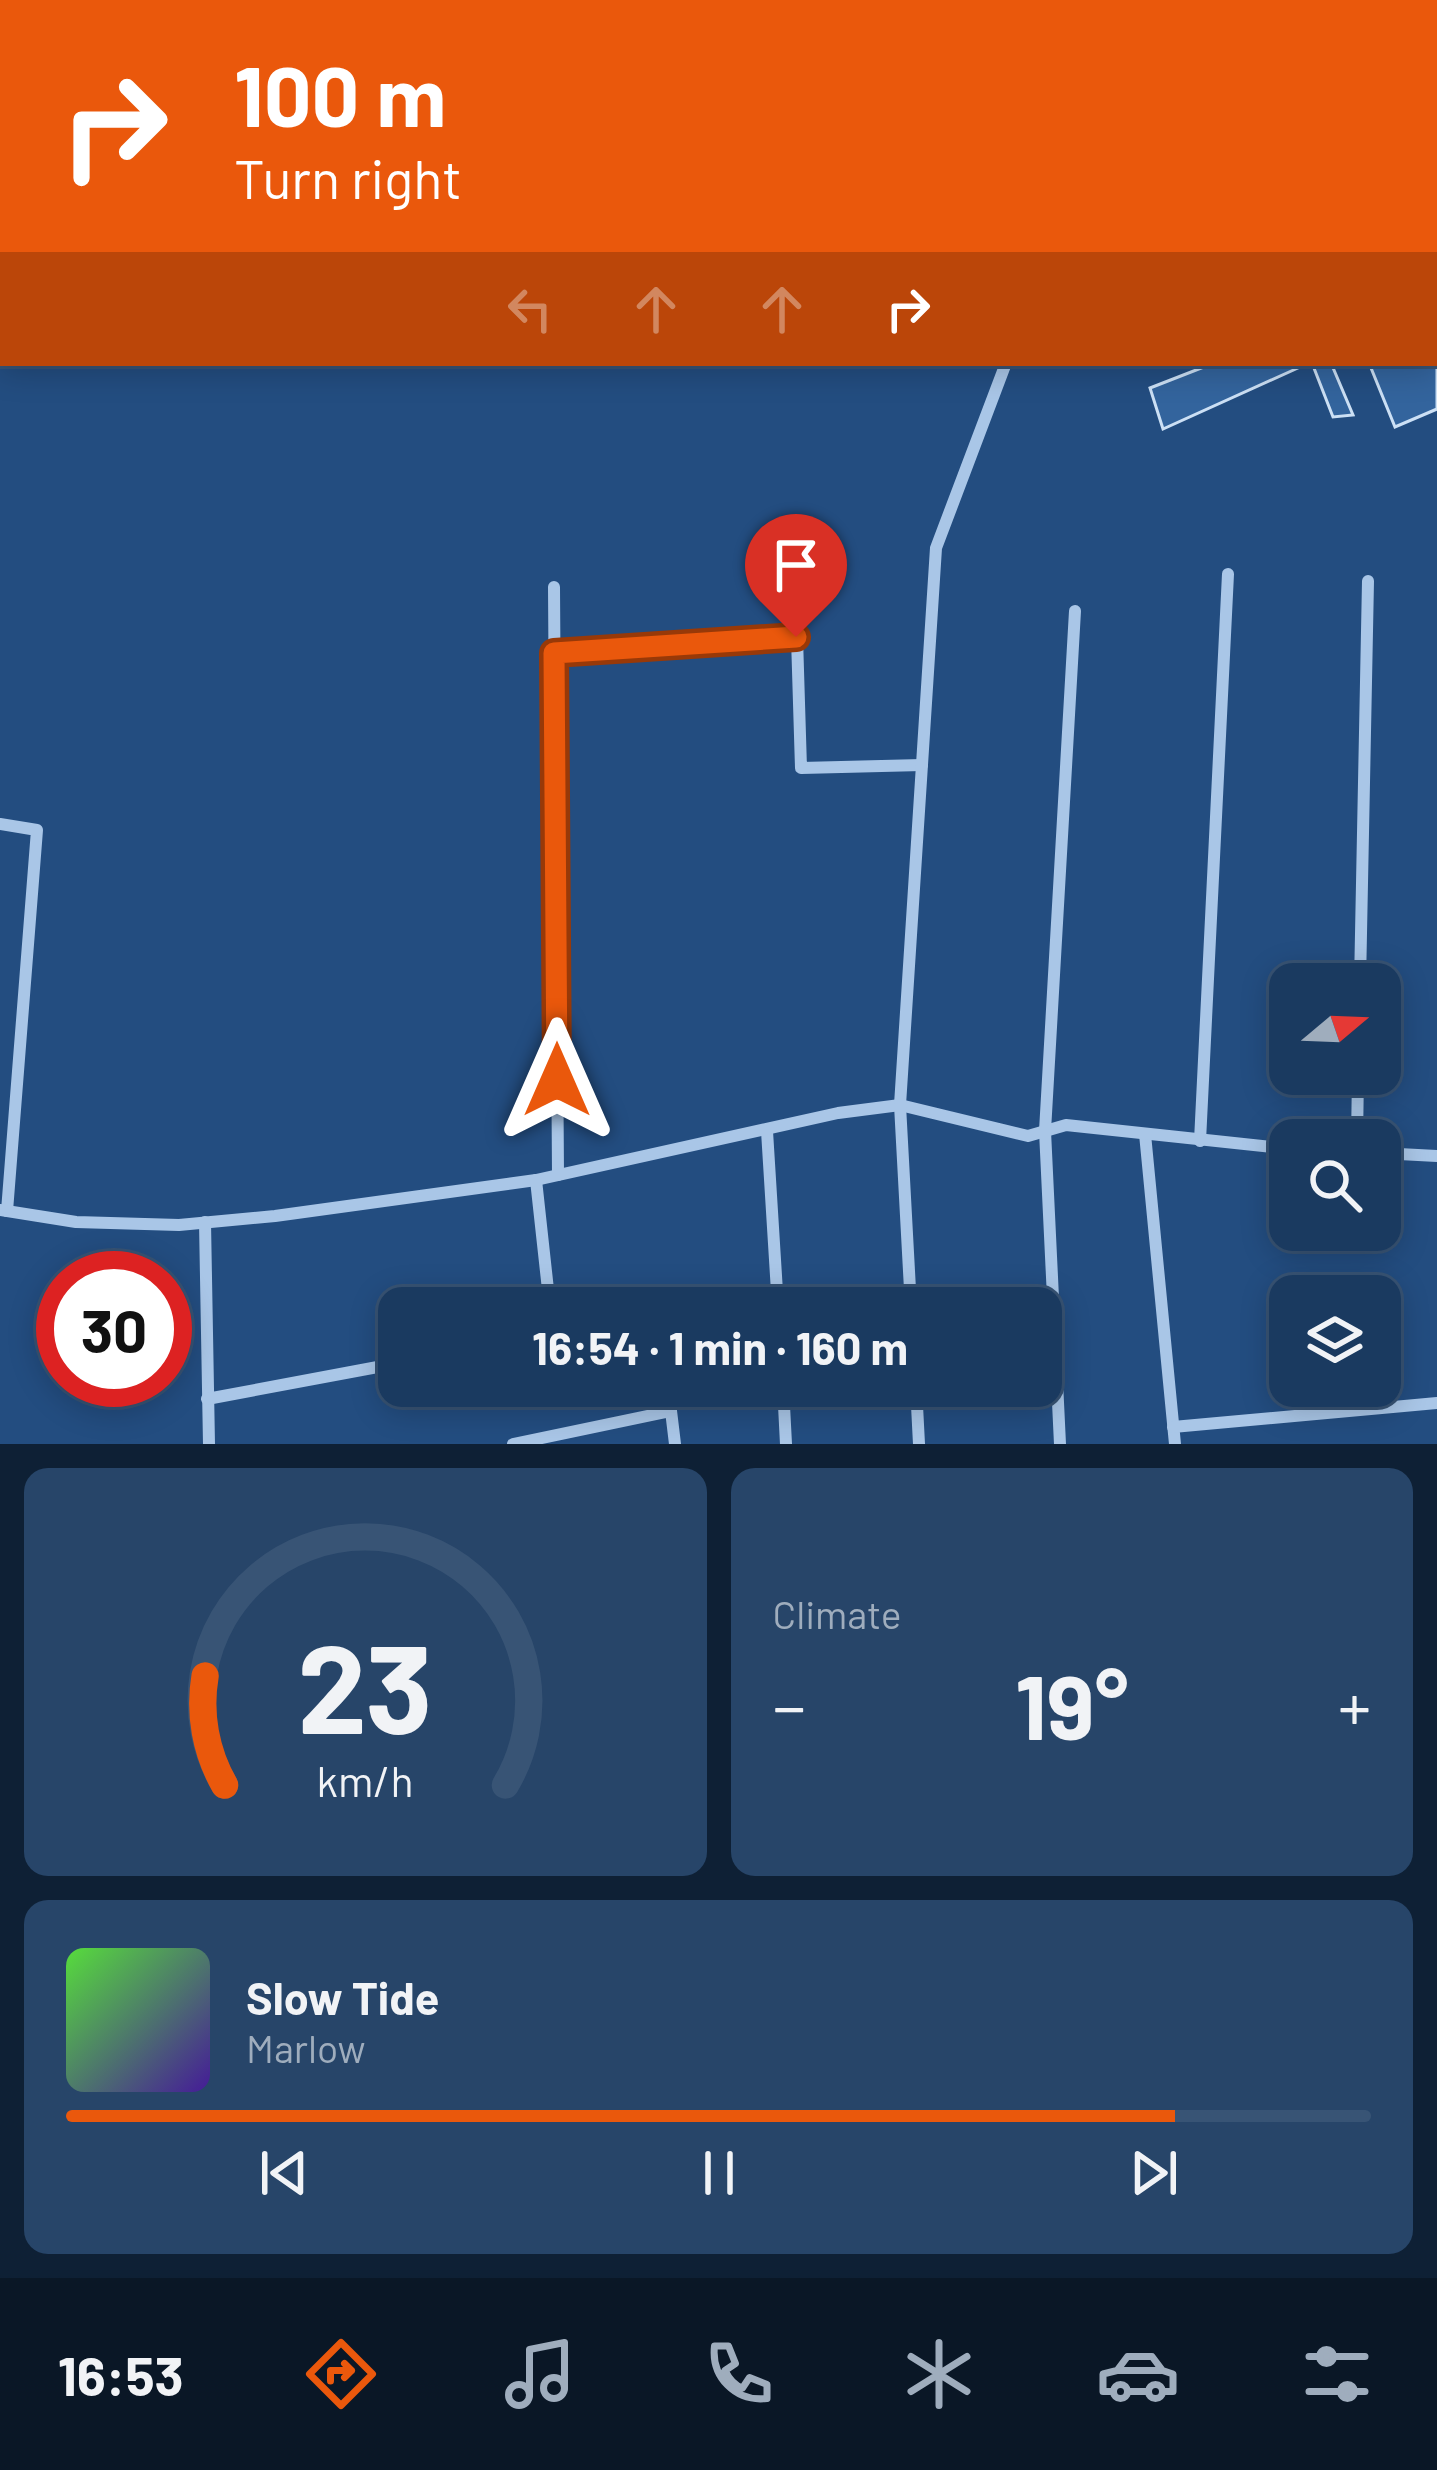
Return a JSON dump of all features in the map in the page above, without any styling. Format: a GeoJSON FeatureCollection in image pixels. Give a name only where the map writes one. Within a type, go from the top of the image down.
{"type":"FeatureCollection","features":[{"type":"Feature","properties":{"kind":"street"},"geometry":{"type":"LineString","coordinates":[[910,1287],[900,1106],[936,548],[1005,366]]}},
{"type":"Feature","properties":{"kind":"street"},"geometry":{"type":"LineString","coordinates":[[794,540],[800,768],[922,765]]}},
{"type":"Feature","properties":{"kind":"street"},"geometry":{"type":"LineString","coordinates":[[1200,1141],[1228,574]]}},
{"type":"Feature","properties":{"kind":"street"},"geometry":{"type":"LineString","coordinates":[[1360,963],[1368,581]]}},
{"type":"Feature","properties":{"kind":"street"},"geometry":{"type":"LineString","coordinates":[[554,586],[558,1174]]}},
{"type":"Feature","properties":{"kind":"street"},"geometry":{"type":"LineString","coordinates":[[1060,1444],[1045,1131],[1076,611]]}},
{"type":"Feature","properties":{"kind":"street"},"geometry":{"type":"LineString","coordinates":[[554,653],[796,637]]}},
{"type":"Feature","properties":{"kind":"street"},"geometry":{"type":"LineString","coordinates":[[0,824],[37,830],[4,1210],[76,1222],[205,1222],[536,1180],[900,1106],[1028,1136],[1066,1125],[1269,1147]]}},
{"type":"Feature","properties":{"kind":"street"},"geometry":{"type":"LineString","coordinates":[[767,1131],[777,1287]]}},
{"type":"Feature","properties":{"kind":"street"},"geometry":{"type":"LineString","coordinates":[[1145,1134],[1175,1444]]}},
{"type":"Feature","properties":{"kind":"street"},"geometry":{"type":"LineString","coordinates":[[1401,1154],[1437,1156]]}},
{"type":"Feature","properties":{"kind":"street"},"geometry":{"type":"LineString","coordinates":[[536,1180],[548,1287]]}},
{"type":"Feature","properties":{"kind":"street"},"geometry":{"type":"LineString","coordinates":[[205,1222],[209,1444]]}},
{"type":"Feature","properties":{"kind":"street"},"geometry":{"type":"LineString","coordinates":[[208,1400],[378,1368]]}},
{"type":"Feature","properties":{"kind":"street"},"geometry":{"type":"LineString","coordinates":[[1173,1427],[1437,1403]]}},
{"type":"Feature","properties":{"kind":"street"},"geometry":{"type":"LineString","coordinates":[[670,1407],[675,1444]]}},
{"type":"Feature","properties":{"kind":"street"},"geometry":{"type":"LineString","coordinates":[[783,1407],[786,1444]]}},
{"type":"Feature","properties":{"kind":"street"},"geometry":{"type":"LineString","coordinates":[[917,1407],[919,1444]]}},
{"type":"Feature","properties":{"kind":"street"},"geometry":{"type":"LineString","coordinates":[[513,1444],[671,1412]]}},
{"type":"Feature","properties":{"kind":"building"},"geometry":{"type":"Polygon","coordinates":[[[1206,366],[1302,366],[1163,429],[1150,388],[1206,366]]]}},
{"type":"Feature","properties":{"kind":"building"},"geometry":{"type":"Polygon","coordinates":[[[1313,366],[1332,366],[1353,415],[1333,417],[1313,366]]]}},
{"type":"Feature","properties":{"kind":"building"},"geometry":{"type":"Polygon","coordinates":[[[1370,366],[1437,366],[1437,409],[1395,427],[1370,366]]]}},
{"type":"Feature","properties":{"kind":"route"},"geometry":{"type":"LineString","coordinates":[[557,1080],[554,653],[796,637]]}}]}
